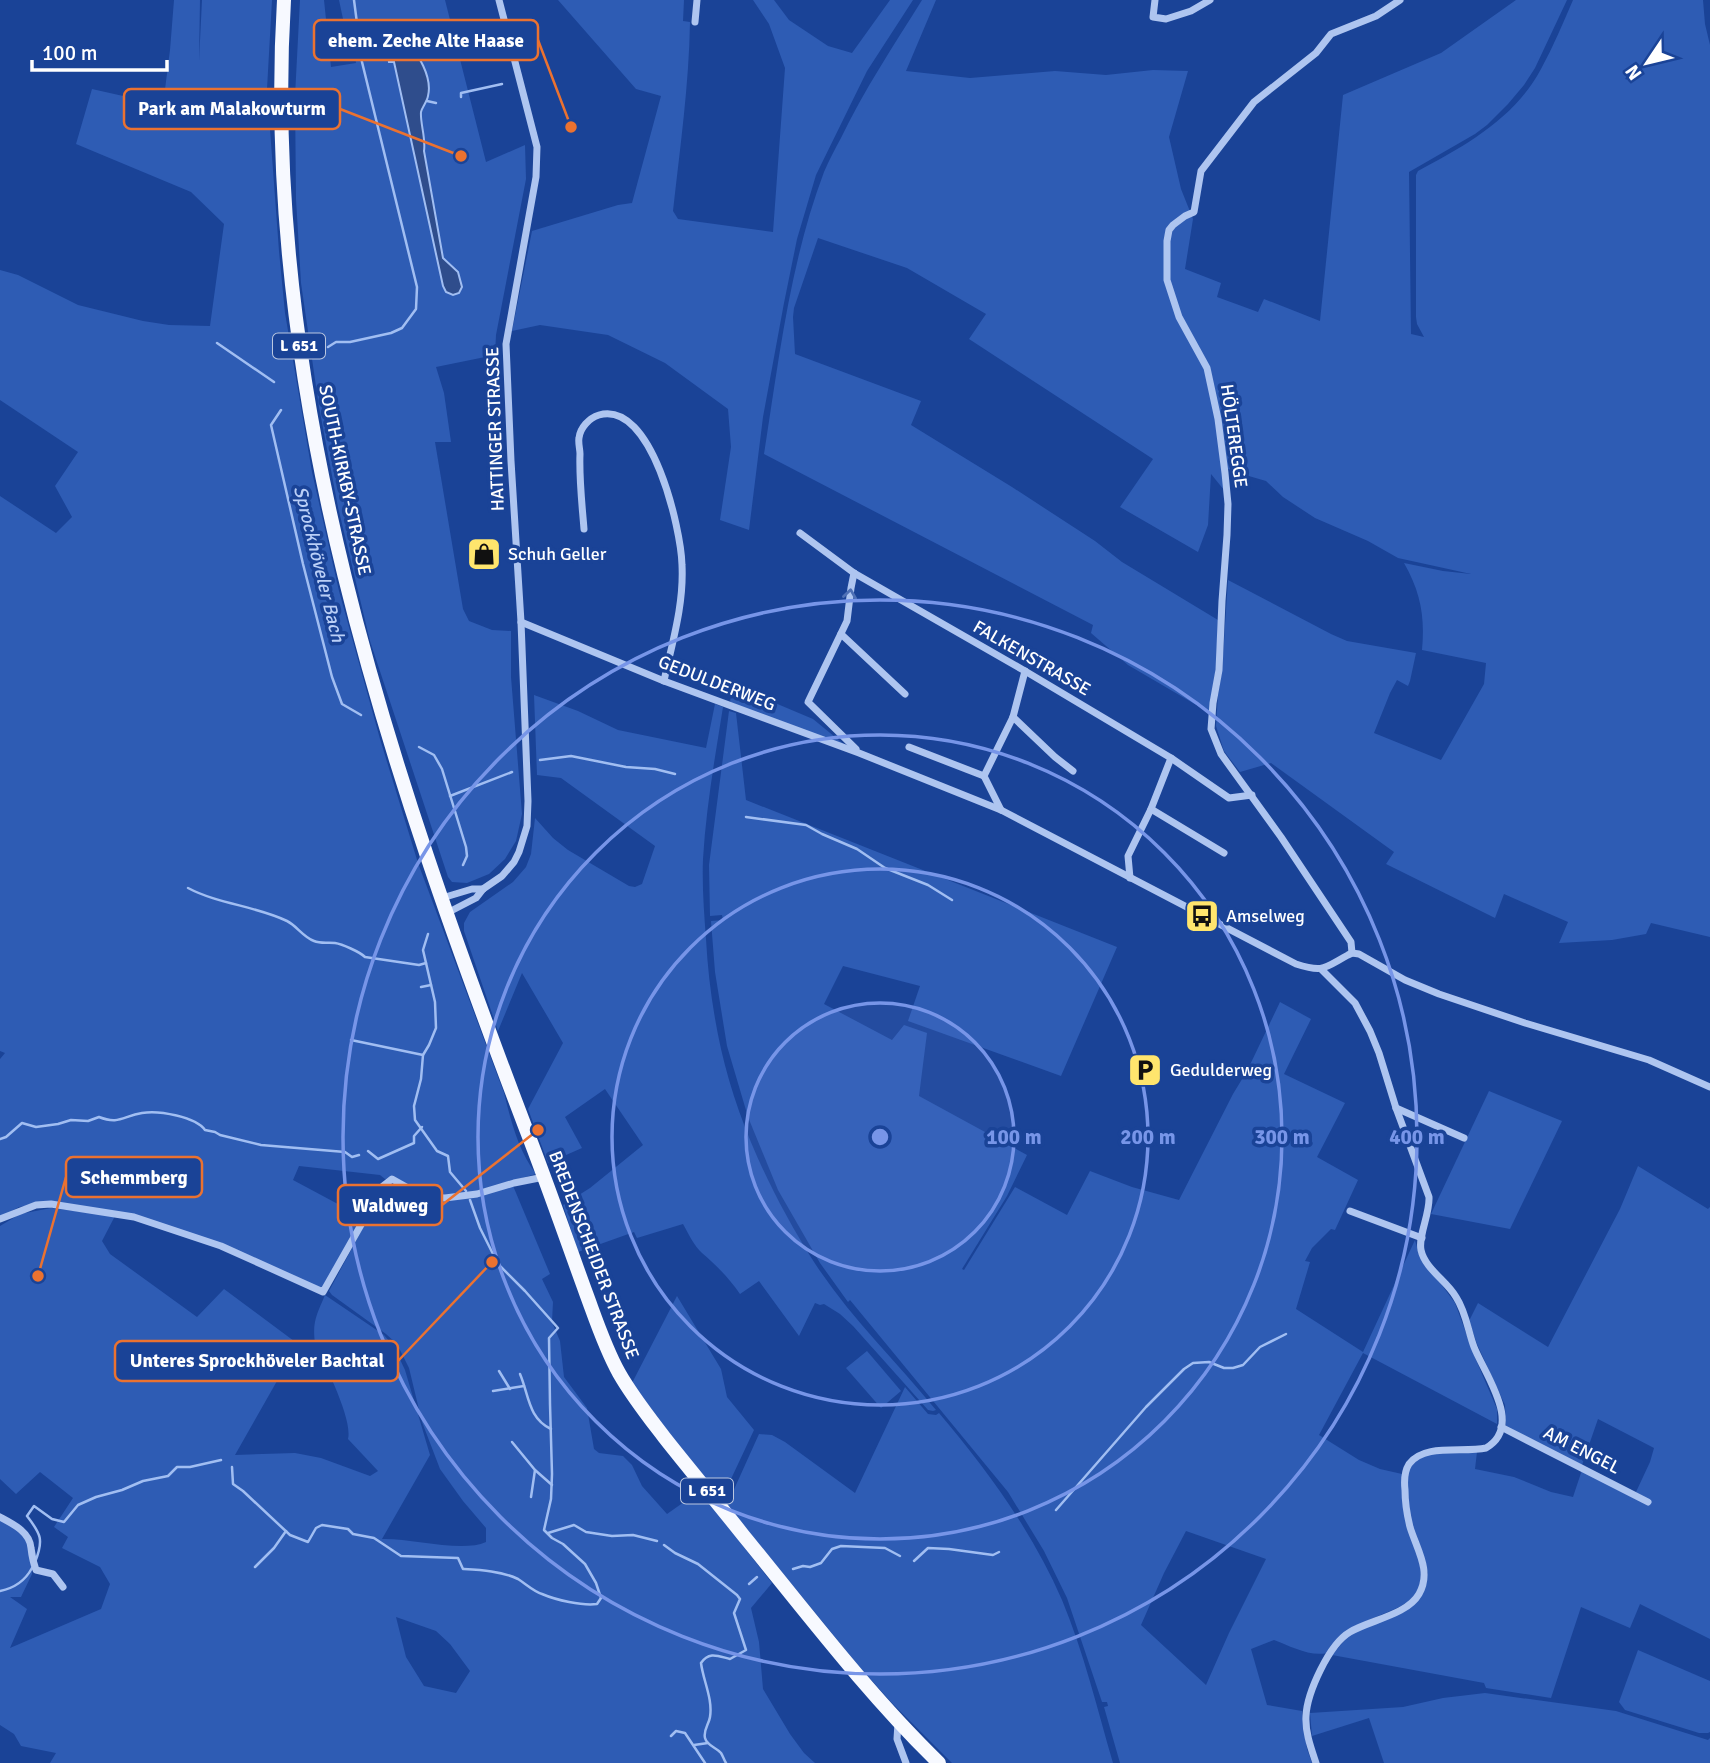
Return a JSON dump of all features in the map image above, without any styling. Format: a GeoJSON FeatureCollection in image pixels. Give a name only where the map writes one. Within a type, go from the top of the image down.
{"type":"FeatureCollection","features":[{"type":"Feature","properties":{"kind":"main road","name":"SOUTH-KIRKBY-STRASSE"},"geometry":{"type":"LineString","coordinates":[[284,0],[280,100],[284,197],[290,275],[315,439],[359,631],[447,913]]}},
{"type":"Feature","properties":{"kind":"main road","name":"BREDENSCHEIDER STRASSE"},"geometry":{"type":"LineString","coordinates":[[447,913],[602,1335],[629,1390],[674,1450],[850,1667],[898,1723],[939,1763]]}},
{"type":"Feature","properties":{"kind":"street","name":"HATTINGER STRASSE"},"geometry":{"type":"LineString","coordinates":[[447,913],[476,898],[502,876],[519,852],[527,826],[521,622],[506,344],[536,177],[537,146],[499,0]]}},
{"type":"Feature","properties":{"kind":"street"},"geometry":{"type":"LineString","coordinates":[[695,22],[697,0]]}},
{"type":"Feature","properties":{"kind":"street"},"geometry":{"type":"LineString","coordinates":[[1155,0],[1153,17],[1166,19],[1191,11],[1210,0]]}},
{"type":"Feature","properties":{"kind":"street","name":"HÖLTEREGGE"},"geometry":{"type":"LineString","coordinates":[[1352,953],[1349,939],[1252,795],[1221,754],[1211,729],[1219,670],[1227,494],[1218,419],[1208,368],[1179,317],[1172,299],[1167,280],[1167,241],[1173,225],[1185,215],[1194,212],[1201,171],[1254,102],[1316,53],[1331,34],[1376,16],[1400,0]]}},
{"type":"Feature","properties":{"kind":"street"},"geometry":{"type":"LineString","coordinates":[[584,529],[579,437],[589,419],[601,414],[614,414],[641,434],[668,491],[675,517],[682,563],[681,596],[664,681]]}},
{"type":"Feature","properties":{"kind":"street","name":"FALKENSTRASSE"},"geometry":{"type":"LineString","coordinates":[[800,533],[854,573],[1171,758],[1229,798],[1252,795]]}},
{"type":"Feature","properties":{"kind":"street"},"geometry":{"type":"LineString","coordinates":[[854,573],[847,621],[808,702],[859,753]]}},
{"type":"Feature","properties":{"kind":"street","name":"GEDULDERWEG"},"geometry":{"type":"LineString","coordinates":[[521,622],[664,681],[859,753],[1001,810],[1296,964],[1310,969],[1321,969]]}},
{"type":"Feature","properties":{"kind":"street"},"geometry":{"type":"LineString","coordinates":[[841,634],[905,694]]}},
{"type":"Feature","properties":{"kind":"street"},"geometry":{"type":"LineString","coordinates":[[984,776],[1013,717],[1026,671]]}},
{"type":"Feature","properties":{"kind":"street"},"geometry":{"type":"LineString","coordinates":[[1013,717],[1073,771]]}},
{"type":"Feature","properties":{"kind":"street"},"geometry":{"type":"LineString","coordinates":[[909,747],[984,776],[1001,810]]}},
{"type":"Feature","properties":{"kind":"street"},"geometry":{"type":"LineString","coordinates":[[1130,878],[1128,856],[1171,758]]}},
{"type":"Feature","properties":{"kind":"street"},"geometry":{"type":"LineString","coordinates":[[1150,809],[1224,853]]}},
{"type":"Feature","properties":{"kind":"street"},"geometry":{"type":"LineString","coordinates":[[442,898],[472,889],[483,890]]}},
{"type":"Feature","properties":{"kind":"street"},"geometry":{"type":"LineString","coordinates":[[1316,1763],[1306,1716],[1312,1690],[1327,1659],[1338,1641],[1348,1633],[1413,1602],[1424,1583],[1423,1562],[1407,1515],[1404,1480],[1408,1466],[1427,1452],[1486,1448],[1494,1442],[1501,1427],[1502,1410],[1474,1346],[1460,1304],[1424,1257],[1420,1247],[1429,1198],[1379,1053],[1355,1003],[1321,969],[1352,953],[1362,956],[1439,994],[1649,1060],[1710,1087]]}},
{"type":"Feature","properties":{"kind":"street"},"geometry":{"type":"LineString","coordinates":[[1396,1108],[1464,1138]]}},
{"type":"Feature","properties":{"kind":"street"},"geometry":{"type":"LineString","coordinates":[[0,1219],[36,1205],[51,1204],[134,1217],[221,1246],[324,1292],[383,1186],[392,1179],[424,1197],[445,1198],[477,1194],[544,1177]]}},
{"type":"Feature","properties":{"kind":"street"},"geometry":{"type":"LineString","coordinates":[[1350,1211],[1422,1238]]}},
{"type":"Feature","properties":{"kind":"street","name":"AM ENGEL"},"geometry":{"type":"LineString","coordinates":[[1501,1427],[1648,1502]]}},
{"type":"Feature","properties":{"kind":"street"},"geometry":{"type":"LineString","coordinates":[[0,1517],[29,1538],[31,1557],[36,1570],[53,1574],[63,1587]]}},
{"type":"Feature","properties":{"kind":"street"},"geometry":{"type":"LineString","coordinates":[[898,1723],[897,1739],[906,1763]]}},
{"type":"Feature","properties":{"kind":"shaded area"},"geometry":{"type":"Polygon","coordinates":[[[174,0],[200,0],[199,61],[202,0],[272,0],[267,89],[279,251],[285,313],[312,472],[339,591],[418,863],[504,1093],[516,1135],[536,1174],[511,1181],[550,1274],[542,1279],[553,1302],[552,1322],[560,1341],[564,1377],[587,1408],[594,1449],[599,1453],[623,1456],[632,1465],[642,1486],[667,1514],[694,1495],[698,1500],[704,1496],[772,1583],[751,1608],[759,1642],[763,1689],[790,1734],[815,1763],[50,1763],[56,1753],[21,1746],[14,1734],[0,1725],[0,1519],[28,1539],[32,1570],[21,1597],[10,1597],[27,1609],[10,1648],[101,1609],[110,1584],[100,1567],[62,1548],[68,1537],[54,1527],[73,1498],[40,1472],[16,1494],[0,1479],[0,1226],[20,1214],[51,1208],[115,1216],[102,1241],[110,1254],[197,1317],[224,1289],[298,1344],[235,1455],[295,1453],[321,1458],[370,1476],[378,1471],[348,1439],[342,1405],[315,1343],[315,1324],[325,1295],[384,1335],[394,1347],[405,1370],[430,1455],[382,1539],[450,1546],[486,1542],[486,1528],[440,1469],[422,1422],[409,1368],[397,1344],[329,1291],[385,1187],[393,1178],[299,1166],[293,1180],[364,1218],[322,1291],[222,1245],[134,1215],[50,1202],[19,1207],[0,1217],[0,1059],[5,1053],[0,1051],[0,496],[56,533],[72,517],[55,486],[78,452],[0,400],[0,270],[18,275],[78,305],[143,321],[210,326],[224,224],[191,192],[76,144],[92,89],[163,105],[174,0]],[[396,1617],[406,1657],[424,1686],[456,1693],[470,1671],[450,1644],[436,1631],[396,1617]]]}},
{"type":"Feature","properties":{"kind":"shaded area"},"geometry":{"type":"Polygon","coordinates":[[[300,0],[324,0],[331,67],[356,63],[351,37],[347,38],[339,0],[445,0],[486,162],[525,145],[526,179],[496,335],[495,355],[436,367],[444,393],[451,442],[435,442],[463,609],[469,621],[492,630],[511,631],[511,677],[522,814],[516,841],[505,859],[489,874],[467,883],[452,882],[448,877],[370,641],[338,507],[319,407],[301,283],[296,199],[295,96],[300,0]]]}},
{"type":"Feature","properties":{"kind":"shaded area"},"geometry":{"type":"Polygon","coordinates":[[[558,0],[684,0],[683,21],[690,22],[689,46],[673,211],[678,219],[773,232],[785,68],[769,24],[753,0],[774,0],[789,20],[828,46],[852,53],[890,0],[913,0],[867,71],[816,175],[797,239],[784,303],[763,417],[749,530],[720,520],[731,447],[728,409],[665,363],[608,335],[540,325],[512,331],[532,231],[632,203],[661,96],[636,89],[558,0]]]}},
{"type":"Feature","properties":{"kind":"shaded area"},"geometry":{"type":"Polygon","coordinates":[[[922,0],[936,0],[906,71],[970,78],[1055,71],[1106,75],[1153,70],[1188,71],[1169,137],[1181,189],[1193,219],[1185,269],[1221,283],[1217,297],[1258,312],[1264,299],[1320,321],[1343,95],[1441,53],[1516,0],[1567,0],[1535,68],[1508,104],[1475,134],[1409,172],[1411,334],[1424,337],[1416,317],[1418,171],[1471,141],[1517,102],[1541,69],[1573,0],[1703,0],[1710,45],[1710,937],[1651,923],[1646,934],[1612,940],[1559,943],[1568,922],[1504,894],[1495,918],[1386,864],[1394,852],[1271,763],[1240,772],[1224,751],[1216,726],[1228,580],[1347,641],[1416,653],[1408,686],[1397,680],[1374,733],[1441,760],[1484,684],[1486,663],[1422,650],[1420,605],[1404,563],[1471,574],[1398,558],[1368,541],[1315,518],[1283,497],[1266,481],[1226,468],[1224,490],[1211,474],[1208,525],[1198,552],[1120,507],[1153,459],[969,339],[986,314],[907,268],[818,238],[794,308],[795,354],[921,401],[911,425],[1012,487],[1095,541],[1122,562],[1218,620],[1216,668],[1210,713],[1128,665],[1091,633],[1093,625],[764,454],[794,276],[812,206],[824,172],[859,103],[922,0]]]}},
{"type":"Feature","properties":{"kind":"shaded area"},"geometry":{"type":"Polygon","coordinates":[[[402,45],[414,52],[419,59],[428,82],[428,96],[421,112],[424,151],[443,258],[458,272],[462,287],[459,293],[453,295],[446,292],[443,286],[394,62],[389,62],[388,56],[393,55],[396,48],[402,45]]]}},
{"type":"Feature","properties":{"kind":"shaded area"},"geometry":{"type":"Polygon","coordinates":[[[732,685],[813,719],[846,746],[730,703],[732,685]]]}},
{"type":"Feature","properties":{"kind":"shaded area"},"geometry":{"type":"Polygon","coordinates":[[[534,695],[578,711],[618,730],[706,748],[715,704],[723,707],[706,821],[703,879],[711,994],[728,1077],[758,1160],[814,1262],[857,1320],[936,1410],[928,1410],[853,1326],[824,1304],[815,1303],[799,1336],[759,1281],[740,1294],[696,1247],[683,1224],[637,1238],[634,1232],[578,1252],[563,1205],[590,1188],[643,1145],[605,1089],[565,1117],[582,1148],[548,1163],[528,1109],[563,1043],[522,973],[498,1031],[464,931],[464,923],[470,912],[513,882],[526,867],[531,854],[535,818],[568,850],[629,886],[642,884],[655,846],[561,778],[537,775],[534,695]]]}},
{"type":"Feature","properties":{"kind":"shaded area"},"geometry":{"type":"Polygon","coordinates":[[[729,711],[736,713],[746,800],[1117,947],[1061,1076],[908,1021],[920,986],[843,966],[824,1004],[892,1040],[904,1025],[927,1033],[919,1096],[1027,1155],[1007,1196],[962,1269],[964,1270],[1015,1187],[1067,1215],[1090,1171],[1132,1187],[1179,1200],[1280,1002],[1311,1019],[1284,1074],[1345,1103],[1317,1157],[1358,1180],[1335,1230],[1331,1229],[1312,1248],[1305,1261],[1310,1262],[1296,1309],[1363,1352],[1415,1240],[1419,1254],[1455,1303],[1497,1409],[1497,1424],[1363,1353],[1319,1435],[1359,1460],[1402,1474],[1419,1551],[1420,1581],[1418,1590],[1410,1600],[1349,1630],[1327,1653],[1307,1652],[1274,1640],[1251,1649],[1267,1705],[1302,1711],[1307,1749],[1312,1763],[1120,1763],[1104,1707],[1108,1706],[1107,1702],[1102,1702],[1067,1598],[1044,1551],[1008,1492],[850,1300],[848,1302],[820,1263],[778,1190],[748,1117],[727,1046],[715,972],[711,921],[723,920],[722,915],[710,916],[709,865],[729,711]],[[1186,1531],[1141,1625],[1206,1685],[1266,1559],[1186,1531]]]}},
{"type":"Feature","properties":{"kind":"shaded area"},"geometry":{"type":"Polygon","coordinates":[[[1489,1091],[1562,1121],[1510,1229],[1431,1214],[1489,1091]]]}},
{"type":"Feature","properties":{"kind":"shaded area"},"geometry":{"type":"Polygon","coordinates":[[[1638,1166],[1708,1209],[1710,1207],[1710,1639],[1640,1604],[1630,1628],[1581,1607],[1551,1698],[1486,1688],[1484,1683],[1332,1655],[1349,1635],[1391,1616],[1424,1590],[1428,1573],[1409,1514],[1406,1480],[1413,1460],[1436,1453],[1477,1452],[1475,1469],[1514,1477],[1551,1492],[1573,1497],[1582,1470],[1646,1498],[1636,1492],[1654,1448],[1598,1419],[1582,1465],[1506,1428],[1505,1405],[1469,1321],[1478,1303],[1548,1347],[1620,1209],[1638,1166]]]}},
{"type":"Feature","properties":{"kind":"shaded area"},"geometry":{"type":"Polygon","coordinates":[[[677,1296],[721,1369],[727,1397],[754,1430],[721,1497],[632,1383],[677,1296]]]}},
{"type":"Feature","properties":{"kind":"shaded area"},"geometry":{"type":"Polygon","coordinates":[[[867,1351],[901,1391],[881,1408],[846,1368],[867,1351]]]}},
{"type":"Feature","properties":{"kind":"shaded area"},"geometry":{"type":"Polygon","coordinates":[[[905,1387],[928,1414],[939,1413],[957,1435],[1008,1502],[1037,1550],[1070,1620],[1113,1763],[952,1763],[857,1664],[727,1505],[759,1434],[772,1435],[785,1442],[855,1493],[905,1387]]]}},
{"type":"Feature","properties":{"kind":"shaded area"},"geometry":{"type":"Polygon","coordinates":[[[1638,1650],[1710,1681],[1710,1732],[1699,1733],[1625,1710],[1619,1702],[1638,1650]]]}},
{"type":"Feature","properties":{"kind":"shaded area"},"geometry":{"type":"Polygon","coordinates":[[[1485,1693],[1616,1711],[1708,1740],[1710,1738],[1710,1763],[1384,1763],[1369,1718],[1312,1736],[1310,1713],[1403,1707],[1443,1698],[1485,1693]]]}},
{"type":"Feature","properties":{"kind":"waterway","name":"Sprockhöveler Bach"},"geometry":{"type":"LineString","coordinates":[[328,347],[336,342],[350,342],[391,333],[402,328],[416,309],[417,287],[362,62],[354,0]]}},
{"type":"Feature","properties":{"kind":"waterway"},"geometry":{"type":"LineString","coordinates":[[362,59],[373,59]]}},
{"type":"Feature","properties":{"kind":"waterway"},"geometry":{"type":"LineString","coordinates":[[461,97],[461,93],[502,84]]}},
{"type":"Feature","properties":{"kind":"waterway"},"geometry":{"type":"LineString","coordinates":[[427,101],[436,103]]}},
{"type":"Feature","properties":{"kind":"waterway"},"geometry":{"type":"LineString","coordinates":[[217,343],[274,382]]}},
{"type":"Feature","properties":{"kind":"waterway","name":"Sprockhöveler Bach"},"geometry":{"type":"LineString","coordinates":[[281,410],[271,425],[332,677],[342,704],[361,715]]}},
{"type":"Feature","properties":{"kind":"waterway","name":"Sprockhöveler Bach"},"geometry":{"type":"LineString","coordinates":[[419,747],[434,755],[442,769],[466,847],[467,856],[463,865]]}},
{"type":"Feature","properties":{"kind":"waterway"},"geometry":{"type":"LineString","coordinates":[[540,760],[571,756],[675,774]]}},
{"type":"Feature","properties":{"kind":"waterway"},"geometry":{"type":"LineString","coordinates":[[450,796],[512,772]]}},
{"type":"Feature","properties":{"kind":"waterway"},"geometry":{"type":"LineString","coordinates":[[746,817],[806,825],[857,849],[885,868],[928,885],[952,900]]}},
{"type":"Feature","properties":{"kind":"waterway"},"geometry":{"type":"LineString","coordinates":[[188,888],[212,898],[275,916],[291,923],[317,942],[338,944],[365,957],[419,965],[426,963]]}},
{"type":"Feature","properties":{"kind":"waterway","name":"Sprockhöveler Bach"},"geometry":{"type":"LineString","coordinates":[[428,934],[423,950],[435,1002],[436,1028],[423,1055],[421,1079],[414,1106],[415,1120],[437,1151],[448,1156],[450,1172],[466,1191]]}},
{"type":"Feature","properties":{"kind":"waterway"},"geometry":{"type":"LineString","coordinates":[[421,987],[431,985]]}},
{"type":"Feature","properties":{"kind":"waterway"},"geometry":{"type":"LineString","coordinates":[[351,1040],[423,1055]]}},
{"type":"Feature","properties":{"kind":"waterway"},"geometry":{"type":"LineString","coordinates":[[0,1139],[22,1123],[36,1127],[71,1120],[88,1121],[99,1117],[116,1120],[142,1113],[158,1113],[186,1118],[205,1130],[261,1145],[345,1152],[352,1157],[359,1155]]}},
{"type":"Feature","properties":{"kind":"waterway"},"geometry":{"type":"LineString","coordinates":[[368,1151],[378,1159],[414,1143],[414,1136],[422,1127]]}},
{"type":"Feature","properties":{"kind":"waterway"},"geometry":{"type":"LineString","coordinates":[[232,1467],[233,1484],[290,1535],[308,1542],[316,1528],[322,1525],[348,1529],[353,1534],[374,1538],[401,1556],[458,1558],[463,1569],[505,1574],[539,1593],[554,1598],[597,1604],[601,1598],[585,1564],[544,1530],[551,1499],[552,1474],[549,1338],[558,1328],[498,1264],[470,1200]]}},
{"type":"Feature","properties":{"kind":"waterway"},"geometry":{"type":"LineString","coordinates":[[1056,1510],[1146,1407],[1184,1369],[1193,1363],[1209,1362],[1224,1368],[1243,1365],[1260,1347],[1286,1334]]}},
{"type":"Feature","properties":{"kind":"waterway"},"geometry":{"type":"LineString","coordinates":[[499,1371],[510,1389]]}},
{"type":"Feature","properties":{"kind":"waterway"},"geometry":{"type":"LineString","coordinates":[[520,1374],[533,1412],[551,1429]]}},
{"type":"Feature","properties":{"kind":"waterway"},"geometry":{"type":"LineString","coordinates":[[493,1391],[524,1386]]}},
{"type":"Feature","properties":{"kind":"waterway"},"geometry":{"type":"LineString","coordinates":[[512,1442],[535,1470],[552,1485]]}},
{"type":"Feature","properties":{"kind":"waterway"},"geometry":{"type":"LineString","coordinates":[[35,1562],[40,1538],[27,1516],[34,1506],[52,1519],[64,1522],[78,1505],[96,1497],[143,1481],[168,1476],[177,1467],[221,1460]]}},
{"type":"Feature","properties":{"kind":"waterway"},"geometry":{"type":"LineString","coordinates":[[531,1497],[535,1470]]}},
{"type":"Feature","properties":{"kind":"waterway","name":"Sprockhöveler Bach"},"geometry":{"type":"LineString","coordinates":[[548,1533],[574,1525],[586,1532],[612,1536],[633,1535],[657,1541]]}},
{"type":"Feature","properties":{"kind":"waterway"},"geometry":{"type":"LineString","coordinates":[[255,1567],[286,1531]]}},
{"type":"Feature","properties":{"kind":"waterway","name":"Sprockhöveler Bach"},"geometry":{"type":"LineString","coordinates":[[664,1545],[698,1564],[740,1599],[734,1613],[746,1650],[730,1659],[711,1656],[701,1663],[711,1710],[705,1738],[721,1753],[726,1763]]}},
{"type":"Feature","properties":{"kind":"waterway"},"geometry":{"type":"LineString","coordinates":[[793,1569],[821,1563],[832,1549],[841,1546],[885,1548],[900,1556]]}},
{"type":"Feature","properties":{"kind":"waterway"},"geometry":{"type":"LineString","coordinates":[[914,1561],[928,1548],[993,1555],[999,1552]]}},
{"type":"Feature","properties":{"kind":"waterway"},"geometry":{"type":"LineString","coordinates":[[0,1591],[19,1583],[32,1568]]}},
{"type":"Feature","properties":{"kind":"waterway"},"geometry":{"type":"LineString","coordinates":[[749,1584],[757,1577]]}},
{"type":"Feature","properties":{"kind":"waterway"},"geometry":{"type":"LineString","coordinates":[[671,1736],[676,1731],[685,1733],[705,1763]]}},
{"type":"Feature","properties":{"kind":"waterway"},"geometry":{"type":"LineString","coordinates":[[694,1745],[708,1743]]}},
{"type":"Feature","properties":{"kind":"place","name":"ehem. Zeche Alte Haase"},"geometry":{"type":"Point","coordinates":[571,127]}},
{"type":"Feature","properties":{"kind":"place","name":"Park am Malakowturm"},"geometry":{"type":"Point","coordinates":[461,156]}},
{"type":"Feature","properties":{"kind":"place","name":"Schuh Geller"},"geometry":{"type":"Point","coordinates":[484,554]}},
{"type":"Feature","properties":{"kind":"place","name":"Amselweg"},"geometry":{"type":"Point","coordinates":[1202,916]}},
{"type":"Feature","properties":{"kind":"place","name":"Gedulderweg"},"geometry":{"type":"Point","coordinates":[1145,1070]}},
{"type":"Feature","properties":{"kind":"place","name":"Waldweg"},"geometry":{"type":"Point","coordinates":[538,1130]}},
{"type":"Feature","properties":{"kind":"place","name":"Unteres Sprockhöveler Bachtal"},"geometry":{"type":"Point","coordinates":[492,1262]}},
{"type":"Feature","properties":{"kind":"place","name":"Schemmberg"},"geometry":{"type":"Point","coordinates":[38,1276]}}]}
